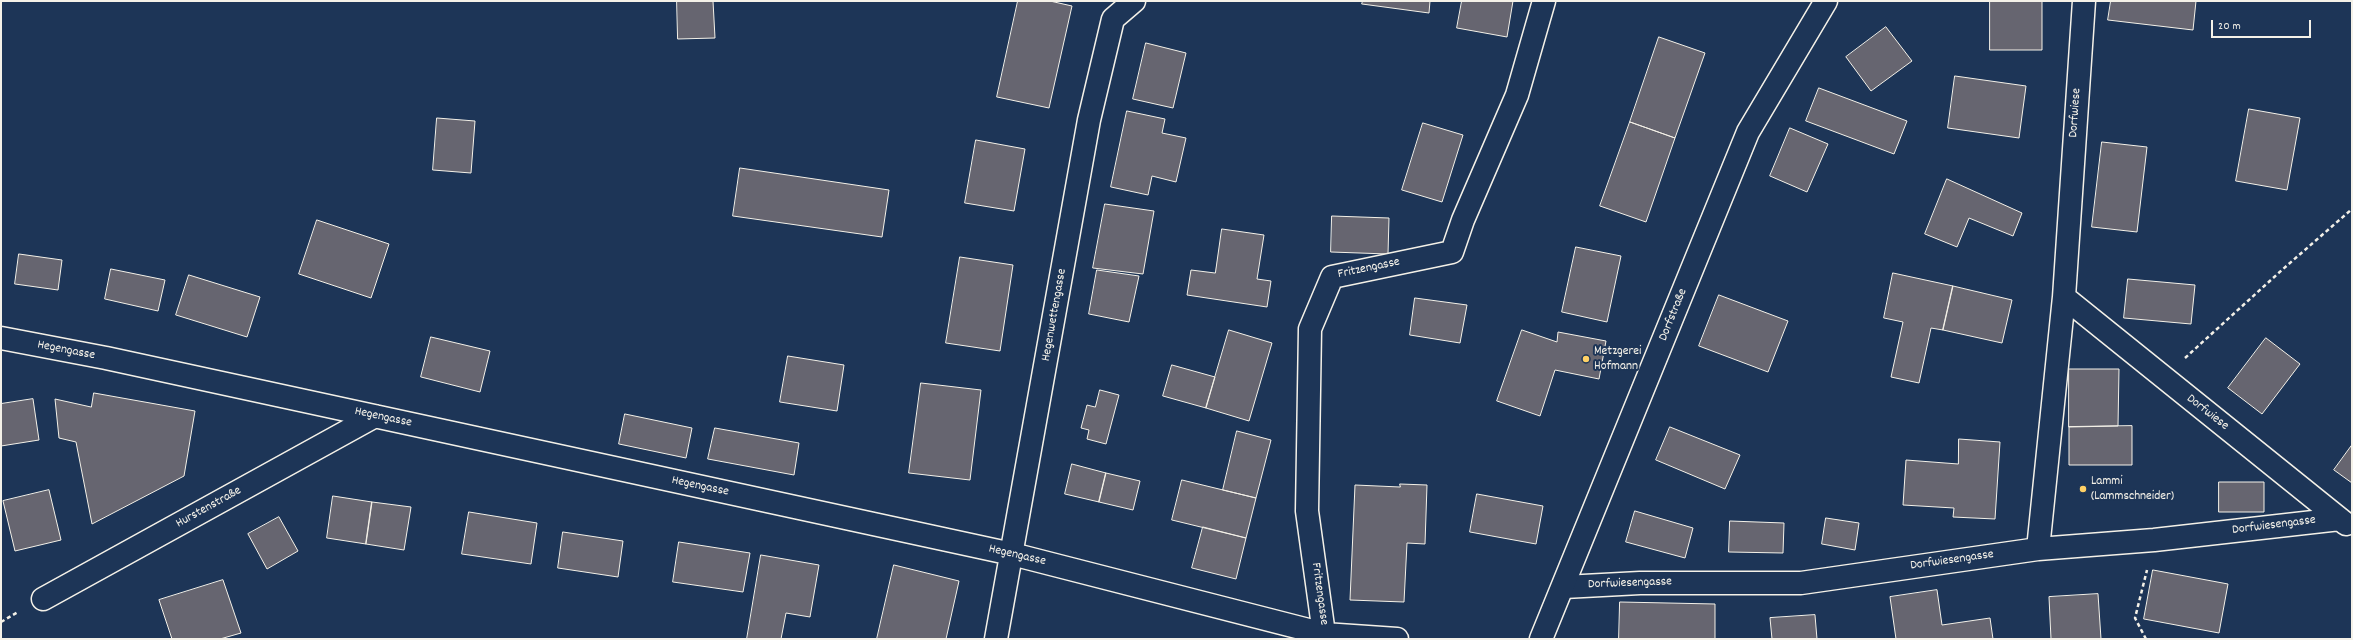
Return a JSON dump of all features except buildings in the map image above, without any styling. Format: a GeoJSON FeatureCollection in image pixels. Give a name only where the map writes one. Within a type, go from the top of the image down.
{"type":"FeatureCollection","features":[{"type":"Feature","properties":{"kind":"street","name":"Hegenwettengasse"},"geometry":{"type":"LineString","coordinates":[[996,639],[1089,120],[1113,19],[1134,1]]}},
{"type":"Feature","properties":{"kind":"street","name":"Fritzengasse"},"geometry":{"type":"LineString","coordinates":[[1324,634],[1307,511],[1310,329],[1332,276],[1452,252],[1463,220],[1517,95],[1544,1]]}},
{"type":"Feature","properties":{"kind":"street","name":"Dorfstraße"},"geometry":{"type":"LineString","coordinates":[[1542,639],[1748,132],[1826,1]]}},
{"type":"Feature","properties":{"kind":"street","name":"Dorfwiese"},"geometry":{"type":"LineString","coordinates":[[2038,549],[2064,297],[2084,1]]}},
{"type":"Feature","properties":{"kind":"street","name":"Dorfwiese"},"geometry":{"type":"LineString","coordinates":[[2064,297],[2163,378],[2346,523]]}},
{"type":"Feature","properties":{"kind":"street","name":"Hegengasse"},"geometry":{"type":"LineString","coordinates":[[1,338],[106,358],[1012,554],[1324,634],[1397,639]]}},
{"type":"Feature","properties":{"kind":"street","name":"Hurstenstraße"},"geometry":{"type":"LineString","coordinates":[[43,599],[374,416]]}},
{"type":"Feature","properties":{"kind":"street","name":"Dorfwiesengasse"},"geometry":{"type":"LineString","coordinates":[[1564,587],[1640,583],[1800,583],[2038,549],[2346,523]]}},
{"type":"Feature","properties":{"kind":"path"},"geometry":{"type":"LineString","coordinates":[[2163,378],[2283,268],[2352,209]]}},
{"type":"Feature","properties":{"kind":"path"},"geometry":{"type":"LineString","coordinates":[[2146,639],[2135,618],[2154,540]]}},
{"type":"Feature","properties":{"kind":"place","name":"Metzgerei Hofmann"},"geometry":{"type":"Point","coordinates":[1586,359]}},
{"type":"Feature","properties":{"kind":"place","name":"Lammi (Lammschneider)"},"geometry":{"type":"Point","coordinates":[2083,489]}}]}
